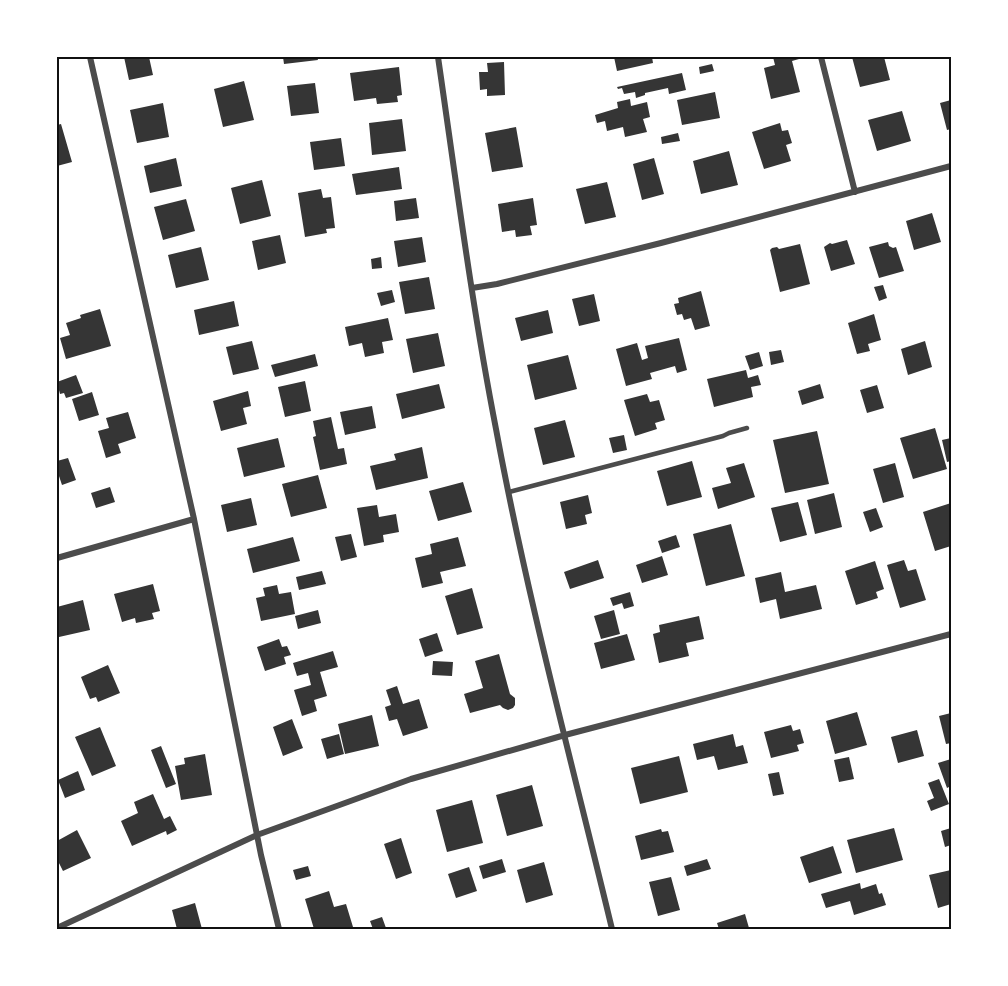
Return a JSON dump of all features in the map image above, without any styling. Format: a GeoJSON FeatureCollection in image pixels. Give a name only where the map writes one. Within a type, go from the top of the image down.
{"type":"FeatureCollection","features":[{"type":"Feature","properties":{"kind":"street"},"geometry":{"type":"LineString","coordinates":[[90,57],[194,519],[256,835],[279,929]]}},
{"type":"Feature","properties":{"kind":"street"},"geometry":{"type":"LineString","coordinates":[[438,57],[472,288],[508,492],[529,589],[612,929]]}},
{"type":"Feature","properties":{"kind":"street"},"geometry":{"type":"LineString","coordinates":[[821,57],[855,192]]}},
{"type":"Feature","properties":{"kind":"street"},"geometry":{"type":"LineString","coordinates":[[472,288],[497,284],[640,248],[951,166]]}},
{"type":"Feature","properties":{"kind":"street"},"geometry":{"type":"LineString","coordinates":[[57,558],[194,519]]}},
{"type":"Feature","properties":{"kind":"street"},"geometry":{"type":"LineString","coordinates":[[57,928],[256,835],[411,779],[565,735],[951,634]]}},
{"type":"Feature","properties":{"kind":"lane"},"geometry":{"type":"LineString","coordinates":[[508,492],[747,428]]}},
{"type":"Feature","properties":{"kind":"building"},"geometry":{"type":"Polygon","coordinates":[[[124,57],[149,57],[153,75],[129,80],[124,57]]]}},
{"type":"Feature","properties":{"kind":"building"},"geometry":{"type":"Polygon","coordinates":[[[283,57],[317,57],[318,60],[284,64],[283,57]]]}},
{"type":"Feature","properties":{"kind":"building"},"geometry":{"type":"Polygon","coordinates":[[[614,57],[652,57],[653,63],[617,71],[614,57]]]}},
{"type":"Feature","properties":{"kind":"building"},"geometry":{"type":"Polygon","coordinates":[[[773,57],[799,57],[792,61],[800,92],[771,99],[764,68],[775,65],[773,57]]]}},
{"type":"Feature","properties":{"kind":"building"},"geometry":{"type":"Polygon","coordinates":[[[852,57],[884,57],[890,80],[860,87],[852,57]]]}},
{"type":"Feature","properties":{"kind":"building"},"geometry":{"type":"Polygon","coordinates":[[[504,62],[505,95],[487,96],[487,89],[480,90],[479,72],[488,72],[487,63],[504,62]]]}},
{"type":"Feature","properties":{"kind":"building"},"geometry":{"type":"Polygon","coordinates":[[[712,64],[714,71],[700,74],[699,67],[712,64]]]}},
{"type":"Feature","properties":{"kind":"building"},"geometry":{"type":"Polygon","coordinates":[[[399,67],[402,95],[397,96],[398,102],[377,104],[376,98],[354,101],[350,73],[399,67]]]}},
{"type":"Feature","properties":{"kind":"building"},"geometry":{"type":"Polygon","coordinates":[[[682,73],[686,90],[669,94],[668,88],[645,93],[636,98],[635,92],[624,94],[622,88],[617,87],[682,73]]]}},
{"type":"Feature","properties":{"kind":"building"},"geometry":{"type":"Polygon","coordinates":[[[244,81],[254,120],[223,127],[214,89],[244,81]]]}},
{"type":"Feature","properties":{"kind":"building"},"geometry":{"type":"Polygon","coordinates":[[[315,83],[319,113],[291,116],[287,86],[315,83]]]}},
{"type":"Feature","properties":{"kind":"building"},"geometry":{"type":"Polygon","coordinates":[[[715,92],[720,118],[682,125],[677,100],[715,92]]]}},
{"type":"Feature","properties":{"kind":"building"},"geometry":{"type":"Polygon","coordinates":[[[630,99],[631,106],[647,102],[650,117],[643,119],[647,132],[625,137],[623,127],[607,131],[605,121],[597,123],[595,115],[618,108],[617,102],[630,99]]]}},
{"type":"Feature","properties":{"kind":"building"},"geometry":{"type":"Polygon","coordinates":[[[951,100],[951,129],[947,130],[940,103],[951,100]]]}},
{"type":"Feature","properties":{"kind":"building"},"geometry":{"type":"Polygon","coordinates":[[[163,103],[169,137],[137,143],[130,110],[163,103]]]}},
{"type":"Feature","properties":{"kind":"building"},"geometry":{"type":"Polygon","coordinates":[[[902,111],[911,141],[877,151],[868,120],[902,111]]]}},
{"type":"Feature","properties":{"kind":"building"},"geometry":{"type":"Polygon","coordinates":[[[402,119],[406,151],[372,155],[369,123],[402,119]]]}},
{"type":"Feature","properties":{"kind":"building"},"geometry":{"type":"Polygon","coordinates":[[[780,123],[782,131],[788,130],[792,143],[786,145],[791,161],[764,169],[752,132],[780,123]]]}},
{"type":"Feature","properties":{"kind":"building"},"geometry":{"type":"Polygon","coordinates":[[[61,124],[72,162],[57,166],[57,125],[61,124]]]}},
{"type":"Feature","properties":{"kind":"building"},"geometry":{"type":"Polygon","coordinates":[[[516,127],[523,167],[492,172],[485,133],[516,127]]]}},
{"type":"Feature","properties":{"kind":"building"},"geometry":{"type":"Polygon","coordinates":[[[678,133],[680,141],[662,144],[661,137],[678,133]]]}},
{"type":"Feature","properties":{"kind":"building"},"geometry":{"type":"Polygon","coordinates":[[[341,138],[345,166],[314,170],[310,142],[341,138]]]}},
{"type":"Feature","properties":{"kind":"building"},"geometry":{"type":"Polygon","coordinates":[[[729,151],[738,185],[701,194],[693,161],[729,151]]]}},
{"type":"Feature","properties":{"kind":"building"},"geometry":{"type":"Polygon","coordinates":[[[176,158],[182,186],[150,193],[144,166],[176,158]]]}},
{"type":"Feature","properties":{"kind":"building"},"geometry":{"type":"Polygon","coordinates":[[[654,158],[664,194],[642,200],[633,164],[654,158]]]}},
{"type":"Feature","properties":{"kind":"building"},"geometry":{"type":"Polygon","coordinates":[[[399,167],[402,189],[356,195],[352,174],[399,167]]]}},
{"type":"Feature","properties":{"kind":"building"},"geometry":{"type":"Polygon","coordinates":[[[262,180],[271,216],[240,224],[231,188],[262,180]]]}},
{"type":"Feature","properties":{"kind":"building"},"geometry":{"type":"Polygon","coordinates":[[[607,182],[616,217],[585,224],[576,189],[607,182]]]}},
{"type":"Feature","properties":{"kind":"building"},"geometry":{"type":"Polygon","coordinates":[[[321,189],[323,198],[331,197],[335,228],[326,229],[327,233],[305,237],[298,193],[321,189]]]}},
{"type":"Feature","properties":{"kind":"building"},"geometry":{"type":"Polygon","coordinates":[[[416,198],[419,218],[396,221],[394,201],[416,198]]]}},
{"type":"Feature","properties":{"kind":"building"},"geometry":{"type":"Polygon","coordinates":[[[533,198],[537,225],[530,226],[532,235],[516,237],[515,230],[502,232],[498,204],[533,198]]]}},
{"type":"Feature","properties":{"kind":"building"},"geometry":{"type":"Polygon","coordinates":[[[186,199],[195,231],[163,240],[154,207],[186,199]]]}},
{"type":"Feature","properties":{"kind":"building"},"geometry":{"type":"Polygon","coordinates":[[[932,213],[941,242],[914,250],[906,221],[932,213]]]}},
{"type":"Feature","properties":{"kind":"building"},"geometry":{"type":"Polygon","coordinates":[[[280,235],[286,263],[258,270],[252,241],[280,235]]]}},
{"type":"Feature","properties":{"kind":"building"},"geometry":{"type":"Polygon","coordinates":[[[422,237],[426,262],[398,267],[394,241],[422,237]]]}},
{"type":"Feature","properties":{"kind":"building"},"geometry":{"type":"Polygon","coordinates":[[[847,240],[855,264],[831,271],[824,247],[830,243],[847,240]]]}},
{"type":"Feature","properties":{"kind":"building"},"geometry":{"type":"Polygon","coordinates":[[[888,242],[889,246],[896,247],[904,271],[879,278],[869,247],[888,242]]]}},
{"type":"Feature","properties":{"kind":"building"},"geometry":{"type":"Polygon","coordinates":[[[800,244],[810,284],[780,292],[770,250],[800,244]]]}},
{"type":"Feature","properties":{"kind":"building"},"geometry":{"type":"Polygon","coordinates":[[[201,247],[209,280],[176,288],[168,255],[201,247]]]}},
{"type":"Feature","properties":{"kind":"building"},"geometry":{"type":"Polygon","coordinates":[[[381,257],[382,268],[372,269],[371,259],[381,257]]]}},
{"type":"Feature","properties":{"kind":"building"},"geometry":{"type":"Polygon","coordinates":[[[429,277],[435,309],[405,314],[399,282],[429,277]]]}},
{"type":"Feature","properties":{"kind":"building"},"geometry":{"type":"Polygon","coordinates":[[[883,285],[887,298],[879,301],[874,287],[883,285]]]}},
{"type":"Feature","properties":{"kind":"building"},"geometry":{"type":"Polygon","coordinates":[[[392,290],[395,302],[381,306],[377,293],[392,290]]]}},
{"type":"Feature","properties":{"kind":"building"},"geometry":{"type":"Polygon","coordinates":[[[701,291],[710,326],[695,330],[691,318],[684,320],[682,314],[677,315],[674,304],[679,303],[678,298],[701,291]]]}},
{"type":"Feature","properties":{"kind":"building"},"geometry":{"type":"Polygon","coordinates":[[[594,294],[600,321],[579,326],[572,299],[594,294]]]}},
{"type":"Feature","properties":{"kind":"building"},"geometry":{"type":"Polygon","coordinates":[[[234,301],[239,326],[199,335],[194,310],[234,301]]]}},
{"type":"Feature","properties":{"kind":"building"},"geometry":{"type":"Polygon","coordinates":[[[100,309],[111,346],[66,359],[60,338],[70,335],[66,323],[81,318],[80,315],[100,309]]]}},
{"type":"Feature","properties":{"kind":"building"},"geometry":{"type":"Polygon","coordinates":[[[548,310],[553,333],[521,341],[515,318],[548,310]]]}},
{"type":"Feature","properties":{"kind":"building"},"geometry":{"type":"Polygon","coordinates":[[[874,314],[881,340],[868,344],[870,351],[857,354],[848,323],[874,314]]]}},
{"type":"Feature","properties":{"kind":"building"},"geometry":{"type":"Polygon","coordinates":[[[388,318],[393,340],[382,342],[384,353],[365,357],[362,343],[349,346],[345,327],[388,318]]]}},
{"type":"Feature","properties":{"kind":"building"},"geometry":{"type":"Polygon","coordinates":[[[438,333],[445,366],[413,373],[406,339],[438,333]]]}},
{"type":"Feature","properties":{"kind":"building"},"geometry":{"type":"Polygon","coordinates":[[[679,338],[687,370],[677,373],[675,366],[650,373],[652,379],[626,386],[616,349],[637,343],[642,360],[648,358],[645,346],[679,338]]]}},
{"type":"Feature","properties":{"kind":"building"},"geometry":{"type":"Polygon","coordinates":[[[252,341],[259,369],[233,375],[226,347],[252,341]]]}},
{"type":"Feature","properties":{"kind":"building"},"geometry":{"type":"Polygon","coordinates":[[[925,341],[932,367],[908,375],[901,349],[925,341]]]}},
{"type":"Feature","properties":{"kind":"building"},"geometry":{"type":"Polygon","coordinates":[[[781,350],[784,362],[771,365],[769,352],[781,350]]]}},
{"type":"Feature","properties":{"kind":"building"},"geometry":{"type":"Polygon","coordinates":[[[759,352],[763,366],[750,370],[745,356],[759,352]]]}},
{"type":"Feature","properties":{"kind":"building"},"geometry":{"type":"Polygon","coordinates":[[[315,354],[318,366],[275,377],[271,365],[315,354]]]}},
{"type":"Feature","properties":{"kind":"building"},"geometry":{"type":"Polygon","coordinates":[[[568,355],[577,389],[535,400],[527,365],[568,355]]]}},
{"type":"Feature","properties":{"kind":"building"},"geometry":{"type":"Polygon","coordinates":[[[746,370],[748,378],[758,375],[761,385],[751,387],[753,397],[714,407],[707,379],[746,370]]]}},
{"type":"Feature","properties":{"kind":"building"},"geometry":{"type":"Polygon","coordinates":[[[76,375],[83,393],[66,398],[64,393],[60,394],[57,382],[76,375]]]}},
{"type":"Feature","properties":{"kind":"building"},"geometry":{"type":"Polygon","coordinates":[[[305,381],[311,411],[285,417],[278,387],[305,381]]]}},
{"type":"Feature","properties":{"kind":"building"},"geometry":{"type":"Polygon","coordinates":[[[439,384],[445,408],[402,419],[396,394],[439,384]]]}},
{"type":"Feature","properties":{"kind":"building"},"geometry":{"type":"Polygon","coordinates":[[[820,384],[824,398],[802,405],[798,391],[820,384]]]}},
{"type":"Feature","properties":{"kind":"building"},"geometry":{"type":"Polygon","coordinates":[[[877,385],[884,408],[867,413],[860,390],[877,385]]]}},
{"type":"Feature","properties":{"kind":"building"},"geometry":{"type":"Polygon","coordinates":[[[248,391],[251,406],[243,408],[247,424],[221,431],[213,401],[248,391]]]}},
{"type":"Feature","properties":{"kind":"building"},"geometry":{"type":"Polygon","coordinates":[[[92,392],[99,415],[79,421],[72,399],[92,392]]]}},
{"type":"Feature","properties":{"kind":"building"},"geometry":{"type":"Polygon","coordinates":[[[647,394],[650,402],[659,400],[665,420],[655,423],[657,429],[635,436],[624,400],[647,394]]]}},
{"type":"Feature","properties":{"kind":"building"},"geometry":{"type":"Polygon","coordinates":[[[372,406],[376,428],[345,435],[340,412],[372,406]]]}},
{"type":"Feature","properties":{"kind":"building"},"geometry":{"type":"Polygon","coordinates":[[[128,412],[136,438],[118,444],[121,453],[106,458],[98,431],[109,428],[106,418],[128,412]]]}},
{"type":"Feature","properties":{"kind":"building"},"geometry":{"type":"Polygon","coordinates":[[[331,417],[338,449],[344,448],[347,464],[320,470],[313,437],[316,436],[313,421],[331,417]]]}},
{"type":"Feature","properties":{"kind":"building"},"geometry":{"type":"Polygon","coordinates":[[[565,420],[575,457],[543,465],[534,428],[565,420]]]}},
{"type":"Feature","properties":{"kind":"building"},"geometry":{"type":"Polygon","coordinates":[[[935,428],[947,469],[913,479],[900,438],[935,428]]]}},
{"type":"Feature","properties":{"kind":"building"},"geometry":{"type":"Polygon","coordinates":[[[817,431],[829,484],[785,493],[773,440],[817,431]]]}},
{"type":"Feature","properties":{"kind":"building"},"geometry":{"type":"Polygon","coordinates":[[[624,435],[627,450],[613,453],[609,438],[624,435]]]}},
{"type":"Feature","properties":{"kind":"building"},"geometry":{"type":"Polygon","coordinates":[[[278,438],[285,467],[244,477],[237,448],[278,438]]]}},
{"type":"Feature","properties":{"kind":"building"},"geometry":{"type":"Polygon","coordinates":[[[951,438],[951,461],[947,462],[942,440],[951,438]]]}},
{"type":"Feature","properties":{"kind":"building"},"geometry":{"type":"Polygon","coordinates":[[[422,447],[428,478],[376,490],[370,466],[396,460],[394,454],[422,447]]]}},
{"type":"Feature","properties":{"kind":"building"},"geometry":{"type":"Polygon","coordinates":[[[68,458],[76,480],[62,485],[57,470],[57,461],[68,458]]]}},
{"type":"Feature","properties":{"kind":"building"},"geometry":{"type":"Polygon","coordinates":[[[692,461],[702,497],[667,506],[657,471],[692,461]]]}},
{"type":"Feature","properties":{"kind":"building"},"geometry":{"type":"Polygon","coordinates":[[[744,463],[755,497],[718,509],[712,488],[731,483],[726,468],[744,463]]]}},
{"type":"Feature","properties":{"kind":"building"},"geometry":{"type":"Polygon","coordinates":[[[895,463],[904,497],[883,503],[873,469],[895,463]]]}},
{"type":"Feature","properties":{"kind":"building"},"geometry":{"type":"Polygon","coordinates":[[[318,475],[327,508],[291,517],[282,484],[318,475]]]}},
{"type":"Feature","properties":{"kind":"building"},"geometry":{"type":"Polygon","coordinates":[[[463,482],[472,512],[438,521],[429,491],[463,482]]]}},
{"type":"Feature","properties":{"kind":"building"},"geometry":{"type":"Polygon","coordinates":[[[110,487],[115,502],[96,508],[91,493],[110,487]]]}},
{"type":"Feature","properties":{"kind":"building"},"geometry":{"type":"Polygon","coordinates":[[[834,493],[842,527],[815,534],[807,500],[834,493]]]}},
{"type":"Feature","properties":{"kind":"building"},"geometry":{"type":"Polygon","coordinates":[[[588,495],[592,513],[585,515],[587,524],[566,529],[560,502],[588,495]]]}},
{"type":"Feature","properties":{"kind":"building"},"geometry":{"type":"Polygon","coordinates":[[[251,498],[257,525],[227,532],[221,505],[251,498]]]}},
{"type":"Feature","properties":{"kind":"building"},"geometry":{"type":"Polygon","coordinates":[[[798,502],[807,535],[780,542],[771,508],[798,502]]]}},
{"type":"Feature","properties":{"kind":"building"},"geometry":{"type":"Polygon","coordinates":[[[951,503],[951,546],[935,551],[923,512],[951,503]]]}},
{"type":"Feature","properties":{"kind":"building"},"geometry":{"type":"Polygon","coordinates":[[[377,505],[379,517],[396,514],[399,532],[383,535],[384,542],[364,546],[357,508],[377,505]]]}},
{"type":"Feature","properties":{"kind":"building"},"geometry":{"type":"Polygon","coordinates":[[[876,508],[883,527],[870,532],[863,512],[876,508]]]}},
{"type":"Feature","properties":{"kind":"building"},"geometry":{"type":"Polygon","coordinates":[[[731,524],[745,576],[706,586],[693,534],[731,524]]]}},
{"type":"Feature","properties":{"kind":"building"},"geometry":{"type":"Polygon","coordinates":[[[351,534],[357,557],[341,561],[335,537],[351,534]]]}},
{"type":"Feature","properties":{"kind":"building"},"geometry":{"type":"Polygon","coordinates":[[[676,535],[680,547],[662,553],[658,541],[676,535]]]}},
{"type":"Feature","properties":{"kind":"building"},"geometry":{"type":"Polygon","coordinates":[[[293,537],[300,561],[253,573],[247,549],[293,537]]]}},
{"type":"Feature","properties":{"kind":"building"},"geometry":{"type":"Polygon","coordinates":[[[458,537],[466,566],[440,572],[443,583],[422,588],[415,558],[432,554],[430,544],[458,537]]]}},
{"type":"Feature","properties":{"kind":"building"},"geometry":{"type":"Polygon","coordinates":[[[662,556],[668,575],[642,583],[636,565],[662,556]]]}},
{"type":"Feature","properties":{"kind":"building"},"geometry":{"type":"Polygon","coordinates":[[[598,560],[604,578],[570,589],[564,572],[598,560]]]}},
{"type":"Feature","properties":{"kind":"building"},"geometry":{"type":"Polygon","coordinates":[[[904,560],[908,571],[916,569],[926,600],[900,608],[887,565],[904,560]]]}},
{"type":"Feature","properties":{"kind":"building"},"geometry":{"type":"Polygon","coordinates":[[[875,561],[884,589],[876,592],[878,598],[856,605],[845,571],[875,561]]]}},
{"type":"Feature","properties":{"kind":"building"},"geometry":{"type":"Polygon","coordinates":[[[322,571],[326,584],[299,590],[296,577],[322,571]]]}},
{"type":"Feature","properties":{"kind":"building"},"geometry":{"type":"Polygon","coordinates":[[[781,572],[785,592],[816,585],[822,609],[780,619],[776,599],[760,603],[755,578],[781,572]]]}},
{"type":"Feature","properties":{"kind":"building"},"geometry":{"type":"Polygon","coordinates":[[[153,584],[160,611],[152,613],[154,619],[136,623],[135,618],[122,622],[114,594],[153,584]]]}},
{"type":"Feature","properties":{"kind":"building"},"geometry":{"type":"Polygon","coordinates":[[[277,585],[279,594],[291,592],[295,614],[261,621],[256,598],[265,596],[263,588],[277,585]]]}},
{"type":"Feature","properties":{"kind":"building"},"geometry":{"type":"Polygon","coordinates":[[[472,588],[483,628],[457,635],[445,596],[472,588]]]}},
{"type":"Feature","properties":{"kind":"building"},"geometry":{"type":"Polygon","coordinates":[[[630,592],[634,606],[624,609],[622,603],[613,606],[610,598],[630,592]]]}},
{"type":"Feature","properties":{"kind":"building"},"geometry":{"type":"Polygon","coordinates":[[[83,600],[90,630],[59,637],[57,607],[83,600]]]}},
{"type":"Feature","properties":{"kind":"building"},"geometry":{"type":"Polygon","coordinates":[[[318,610],[321,623],[298,629],[295,616],[318,610]]]}},
{"type":"Feature","properties":{"kind":"building"},"geometry":{"type":"Polygon","coordinates":[[[614,610],[620,634],[601,639],[594,616],[614,610]]]}},
{"type":"Feature","properties":{"kind":"building"},"geometry":{"type":"Polygon","coordinates":[[[699,616],[704,639],[686,643],[689,656],[659,663],[653,634],[660,632],[659,625],[699,616]]]}},
{"type":"Feature","properties":{"kind":"building"},"geometry":{"type":"Polygon","coordinates":[[[437,633],[443,651],[425,657],[419,639],[437,633]]]}},
{"type":"Feature","properties":{"kind":"building"},"geometry":{"type":"Polygon","coordinates":[[[627,634],[635,660],[601,669],[594,643],[627,634]]]}},
{"type":"Feature","properties":{"kind":"building"},"geometry":{"type":"Polygon","coordinates":[[[279,639],[282,647],[287,646],[291,655],[284,657],[286,664],[265,671],[257,647],[279,639]]]}},
{"type":"Feature","properties":{"kind":"building"},"geometry":{"type":"Polygon","coordinates":[[[333,651],[338,667],[320,672],[327,696],[314,700],[317,711],[302,716],[294,690],[311,685],[308,673],[297,676],[293,663],[333,651]]]}},
{"type":"Feature","properties":{"kind":"building"},"geometry":{"type":"Polygon","coordinates":[[[499,654],[510,694],[515,698],[515,705],[508,710],[500,705],[470,713],[464,694],[483,688],[475,661],[499,654]]]}},
{"type":"Feature","properties":{"kind":"building"},"geometry":{"type":"Polygon","coordinates":[[[433,661],[453,662],[452,676],[432,675],[433,661]]]}},
{"type":"Feature","properties":{"kind":"building"},"geometry":{"type":"Polygon","coordinates":[[[108,665],[120,693],[98,702],[96,697],[90,699],[81,677],[108,665]]]}},
{"type":"Feature","properties":{"kind":"building"},"geometry":{"type":"Polygon","coordinates":[[[397,686],[403,704],[419,699],[428,728],[403,736],[397,719],[389,721],[385,707],[391,705],[386,690],[397,686]]]}},
{"type":"Feature","properties":{"kind":"building"},"geometry":{"type":"Polygon","coordinates":[[[857,712],[867,745],[835,754],[826,721],[857,712]]]}},
{"type":"Feature","properties":{"kind":"building"},"geometry":{"type":"Polygon","coordinates":[[[951,713],[951,743],[946,744],[939,716],[951,713]]]}},
{"type":"Feature","properties":{"kind":"building"},"geometry":{"type":"Polygon","coordinates":[[[372,715],[379,746],[345,754],[338,724],[372,715]]]}},
{"type":"Feature","properties":{"kind":"building"},"geometry":{"type":"Polygon","coordinates":[[[292,719],[303,748],[283,756],[273,727],[292,719]]]}},
{"type":"Feature","properties":{"kind":"building"},"geometry":{"type":"Polygon","coordinates":[[[791,725],[793,731],[800,729],[804,743],[797,745],[799,751],[771,758],[764,732],[791,725]]]}},
{"type":"Feature","properties":{"kind":"building"},"geometry":{"type":"Polygon","coordinates":[[[100,727],[116,766],[92,776],[75,737],[100,727]]]}},
{"type":"Feature","properties":{"kind":"building"},"geometry":{"type":"Polygon","coordinates":[[[917,730],[924,756],[898,763],[891,737],[917,730]]]}},
{"type":"Feature","properties":{"kind":"building"},"geometry":{"type":"Polygon","coordinates":[[[339,734],[344,754],[327,759],[321,739],[339,734]]]}},
{"type":"Feature","properties":{"kind":"building"},"geometry":{"type":"Polygon","coordinates":[[[733,734],[736,747],[743,745],[748,763],[718,770],[714,756],[697,760],[693,744],[733,734]]]}},
{"type":"Feature","properties":{"kind":"building"},"geometry":{"type":"Polygon","coordinates":[[[161,746],[176,784],[166,788],[151,750],[161,746]]]}},
{"type":"Feature","properties":{"kind":"building"},"geometry":{"type":"Polygon","coordinates":[[[205,754],[212,795],[181,800],[175,766],[185,764],[184,758],[205,754]]]}},
{"type":"Feature","properties":{"kind":"building"},"geometry":{"type":"Polygon","coordinates":[[[679,756],[688,792],[640,804],[631,768],[679,756]]]}},
{"type":"Feature","properties":{"kind":"building"},"geometry":{"type":"Polygon","coordinates":[[[849,757],[854,779],[839,782],[834,760],[849,757]]]}},
{"type":"Feature","properties":{"kind":"building"},"geometry":{"type":"Polygon","coordinates":[[[951,759],[951,786],[947,788],[938,763],[951,759]]]}},
{"type":"Feature","properties":{"kind":"building"},"geometry":{"type":"Polygon","coordinates":[[[78,771],[85,790],[65,798],[58,780],[78,771]]]}},
{"type":"Feature","properties":{"kind":"building"},"geometry":{"type":"Polygon","coordinates":[[[779,772],[784,794],[773,796],[768,774],[779,772]]]}},
{"type":"Feature","properties":{"kind":"building"},"geometry":{"type":"Polygon","coordinates":[[[939,779],[949,804],[931,811],[927,801],[934,798],[928,783],[939,779]]]}},
{"type":"Feature","properties":{"kind":"building"},"geometry":{"type":"Polygon","coordinates":[[[532,785],[543,826],[507,836],[496,795],[532,785]]]}},
{"type":"Feature","properties":{"kind":"building"},"geometry":{"type":"Polygon","coordinates":[[[153,794],[164,819],[170,816],[177,830],[167,835],[166,831],[132,846],[121,821],[138,813],[134,802],[153,794]]]}},
{"type":"Feature","properties":{"kind":"building"},"geometry":{"type":"Polygon","coordinates":[[[472,800],[483,843],[447,852],[436,810],[472,800]]]}},
{"type":"Feature","properties":{"kind":"building"},"geometry":{"type":"Polygon","coordinates":[[[894,828],[903,860],[856,873],[847,840],[894,828]]]}},
{"type":"Feature","properties":{"kind":"building"},"geometry":{"type":"Polygon","coordinates":[[[951,828],[951,845],[945,847],[941,831],[951,828]]]}},
{"type":"Feature","properties":{"kind":"building"},"geometry":{"type":"Polygon","coordinates":[[[661,829],[662,832],[668,831],[674,852],[641,860],[635,836],[661,829]]]}},
{"type":"Feature","properties":{"kind":"building"},"geometry":{"type":"Polygon","coordinates":[[[77,830],[91,858],[63,871],[57,859],[57,841],[77,830]]]}},
{"type":"Feature","properties":{"kind":"building"},"geometry":{"type":"Polygon","coordinates":[[[401,838],[412,873],[396,879],[384,844],[401,838]]]}},
{"type":"Feature","properties":{"kind":"building"},"geometry":{"type":"Polygon","coordinates":[[[833,846],[842,873],[809,883],[800,857],[833,846]]]}},
{"type":"Feature","properties":{"kind":"building"},"geometry":{"type":"Polygon","coordinates":[[[502,859],[506,872],[483,879],[479,866],[502,859]]]}},
{"type":"Feature","properties":{"kind":"building"},"geometry":{"type":"Polygon","coordinates":[[[707,859],[711,869],[687,876],[684,866],[707,859]]]}},
{"type":"Feature","properties":{"kind":"building"},"geometry":{"type":"Polygon","coordinates":[[[544,862],[553,895],[526,903],[517,870],[544,862]]]}},
{"type":"Feature","properties":{"kind":"building"},"geometry":{"type":"Polygon","coordinates":[[[308,866],[311,876],[296,880],[293,870],[308,866]]]}},
{"type":"Feature","properties":{"kind":"building"},"geometry":{"type":"Polygon","coordinates":[[[469,867],[477,891],[456,898],[448,874],[469,867]]]}},
{"type":"Feature","properties":{"kind":"building"},"geometry":{"type":"Polygon","coordinates":[[[951,870],[951,904],[938,908],[929,875],[951,870]]]}},
{"type":"Feature","properties":{"kind":"building"},"geometry":{"type":"Polygon","coordinates":[[[671,877],[680,910],[658,916],[649,882],[671,877]]]}},
{"type":"Feature","properties":{"kind":"building"},"geometry":{"type":"Polygon","coordinates":[[[860,883],[861,889],[876,884],[886,905],[854,915],[850,901],[826,908],[821,894],[860,883]]]}},
{"type":"Feature","properties":{"kind":"building"},"geometry":{"type":"Polygon","coordinates":[[[329,891],[334,907],[346,904],[353,927],[314,929],[305,899],[329,891]]]}},
{"type":"Feature","properties":{"kind":"building"},"geometry":{"type":"Polygon","coordinates":[[[195,903],[202,929],[177,929],[172,910],[195,903]]]}},
{"type":"Feature","properties":{"kind":"building"},"geometry":{"type":"Polygon","coordinates":[[[745,914],[749,928],[719,929],[717,923],[745,914]]]}},
{"type":"Feature","properties":{"kind":"building"},"geometry":{"type":"Polygon","coordinates":[[[382,917],[386,928],[373,929],[370,921],[382,917]]]}}]}
